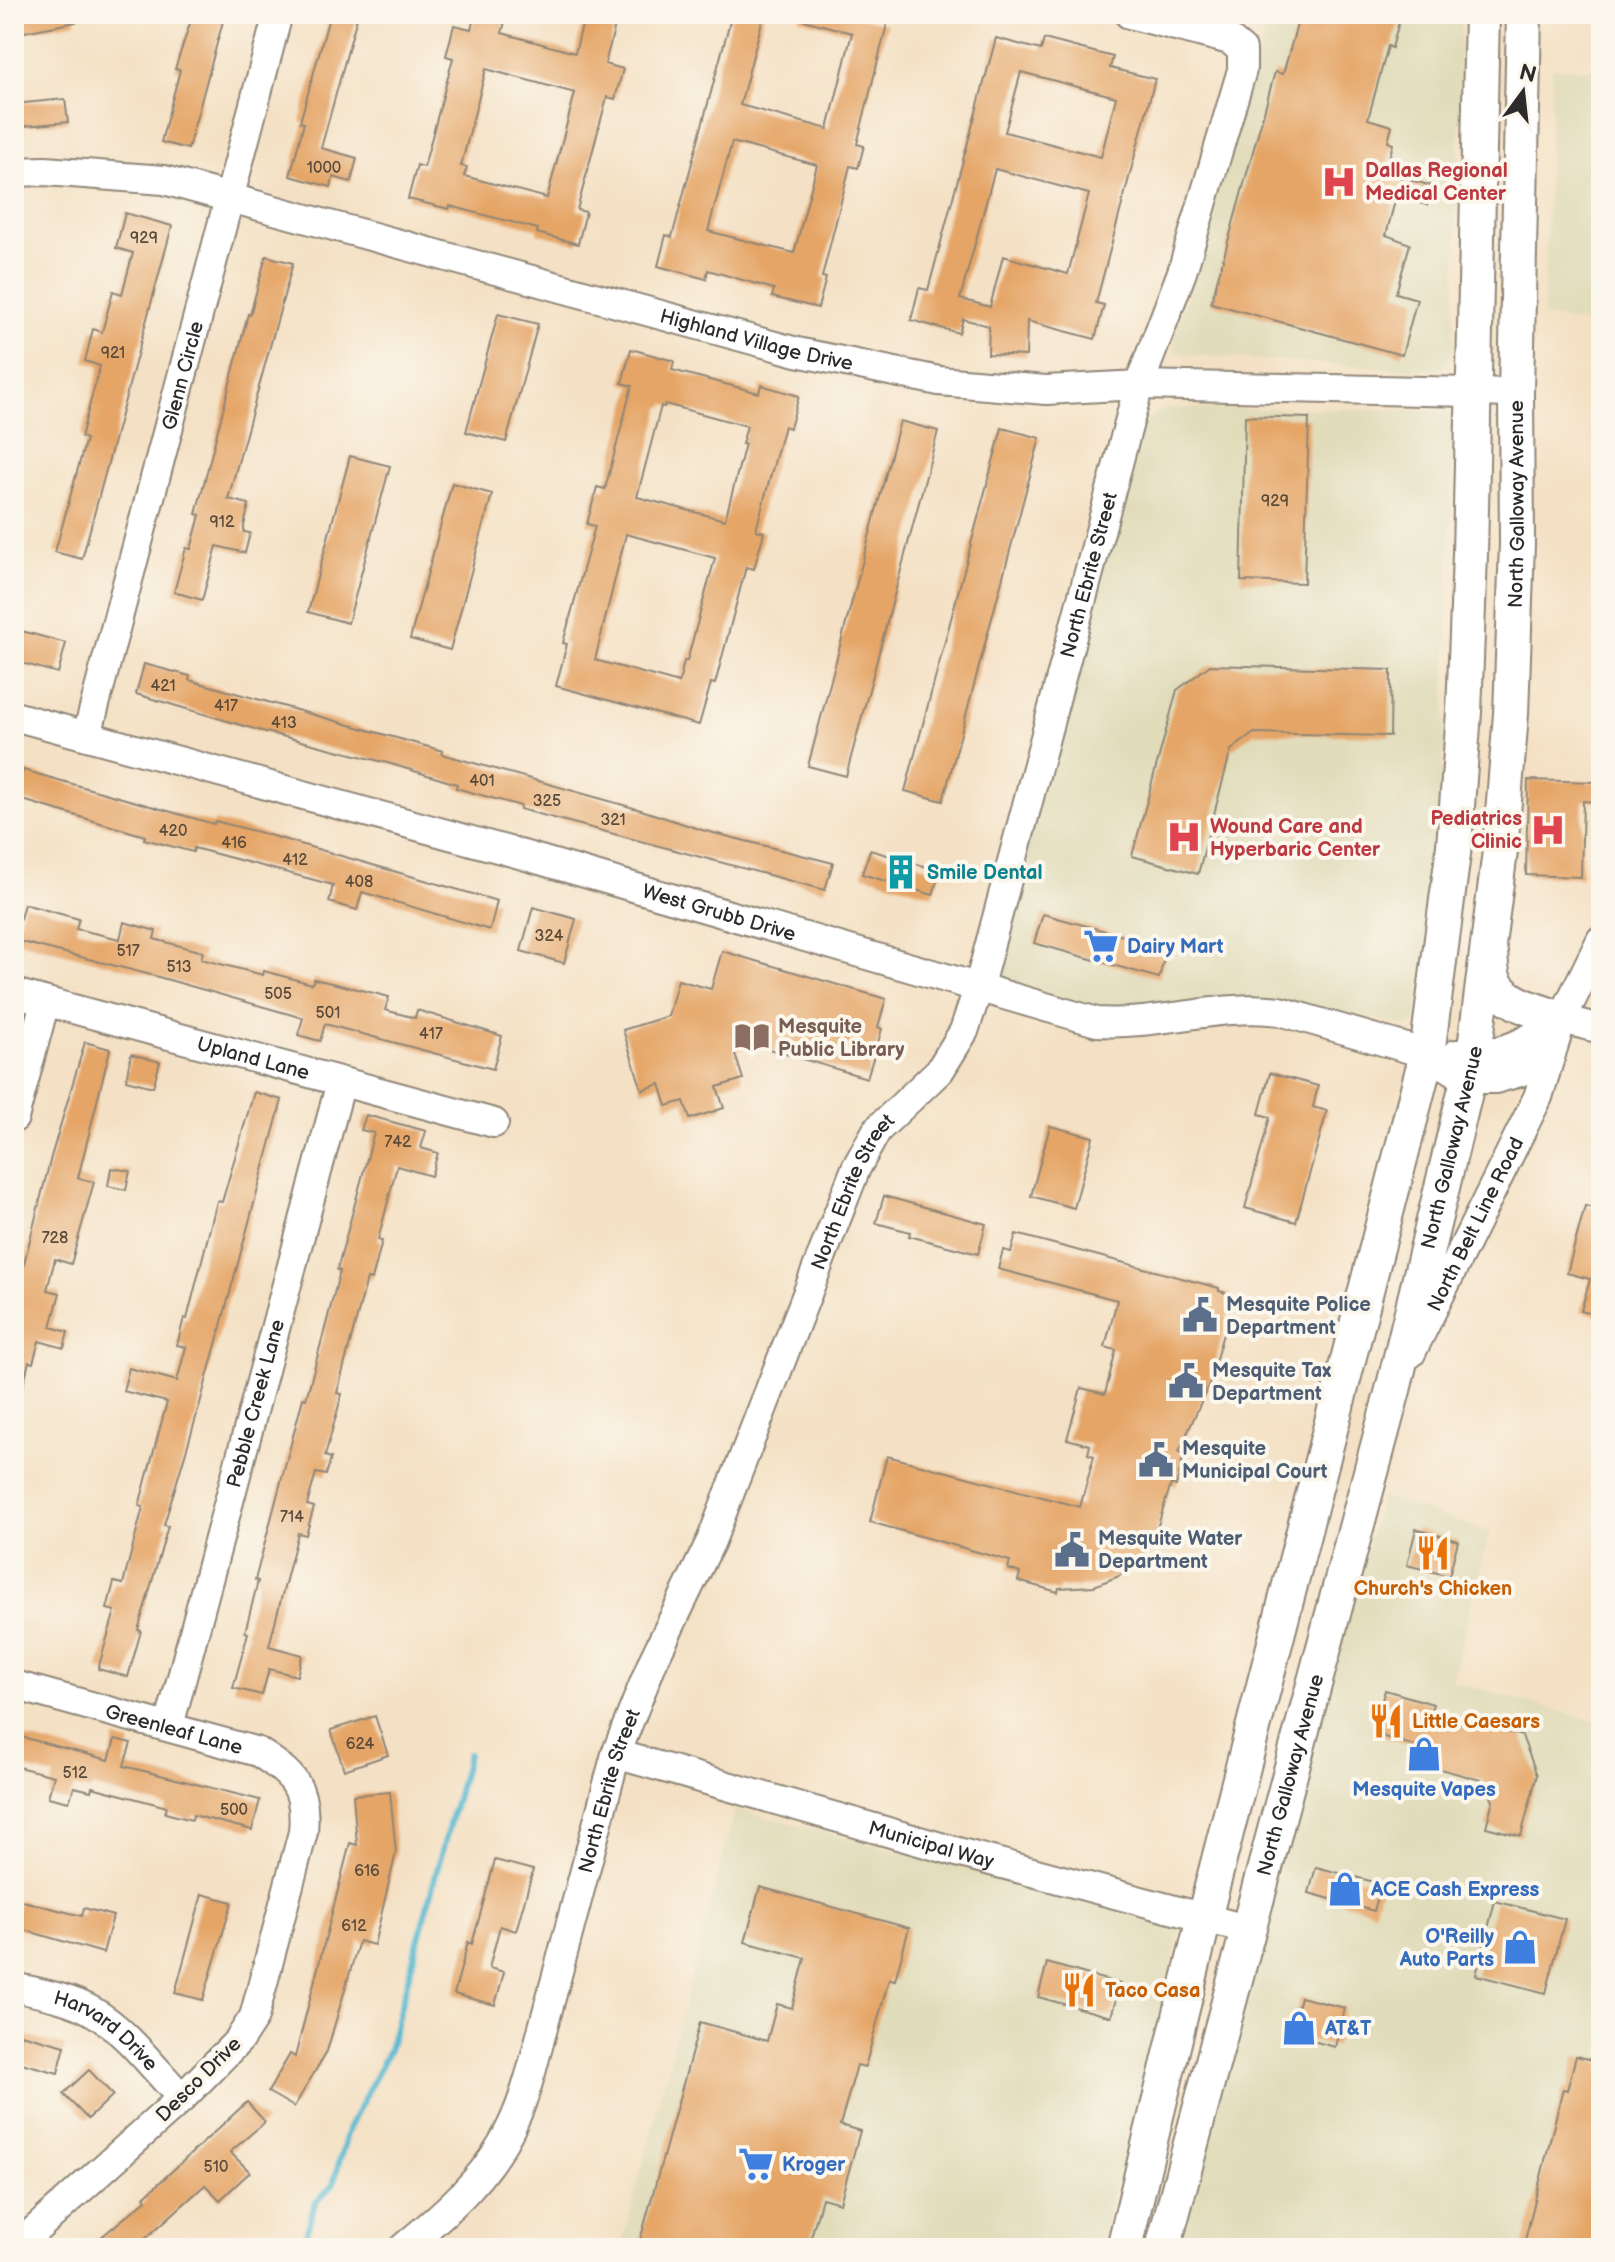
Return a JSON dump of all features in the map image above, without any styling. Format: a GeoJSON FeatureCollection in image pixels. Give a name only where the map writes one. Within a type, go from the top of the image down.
{"type":"FeatureCollection","features":[{"type":"Feature","properties":{"kind":"main road"},"geometry":{"type":"LineString","coordinates":[[1124,2248],[1204,1918],[1427,1054],[1454,846],[1460,767],[1470,541],[1482,14]]}},
{"type":"Feature","properties":{"kind":"main road","name":"North Galloway Avenue"},"geometry":{"type":"LineString","coordinates":[[1163,2248],[1246,1929],[1393,1390],[1471,1067],[1508,770],[1517,543],[1516,393],[1524,14]]}},
{"type":"Feature","properties":{"kind":"main road"},"geometry":{"type":"LineString","coordinates":[[1477,222],[1491,261],[1508,277],[1518,280]]}},
{"type":"Feature","properties":{"kind":"main road"},"geometry":{"type":"LineString","coordinates":[[1470,541],[1481,573],[1481,625],[1491,633],[1514,635]]}},
{"type":"Feature","properties":{"kind":"main road"},"geometry":{"type":"LineString","coordinates":[[1460,767],[1508,770]]}},
{"type":"Feature","properties":{"kind":"main road"},"geometry":{"type":"LineString","coordinates":[[1488,938],[1493,980],[1502,991],[1517,1002],[1562,1019]]}},
{"type":"Feature","properties":{"kind":"main road"},"geometry":{"type":"LineString","coordinates":[[1272,1658],[1317,1670]]}},
{"type":"Feature","properties":{"kind":"street","name":"Glenn Circle"},"geometry":{"type":"LineString","coordinates":[[87,735],[278,14]]}},
{"type":"Feature","properties":{"kind":"street","name":"North Ebrite Street"},"geometry":{"type":"LineString","coordinates":[[403,2248],[465,2194],[488,2166],[516,2117],[532,2069],[616,1754],[653,1661],[711,1541],[856,1168],[877,1130],[940,1070],[964,1031],[978,989],[1139,385],[1182,272],[1244,56],[1237,44],[1218,35],[1129,14]]}},
{"type":"Feature","properties":{"kind":"street","name":"Highland Village Drive"},"geometry":{"type":"LineString","coordinates":[[14,172],[45,171],[164,180],[820,357],[950,382],[1046,390],[1139,385],[1516,393]]}},
{"type":"Feature","properties":{"kind":"street","name":"West Grubb Drive"},"geometry":{"type":"LineString","coordinates":[[14,716],[516,853],[1097,1022],[1126,1024],[1230,1009],[1280,1011],[1471,1067]]}},
{"type":"Feature","properties":{"kind":"street"},"geometry":{"type":"LineString","coordinates":[[1471,1067],[1495,1079],[1520,1072],[1551,1054],[1562,1019],[1601,940]]}},
{"type":"Feature","properties":{"kind":"street","name":"Upland Lane"},"geometry":{"type":"LineString","coordinates":[[14,993],[494,1123]]}},
{"type":"Feature","properties":{"kind":"street"},"geometry":{"type":"LineString","coordinates":[[14,1118],[45,1002]]}},
{"type":"Feature","properties":{"kind":"street"},"geometry":{"type":"LineString","coordinates":[[1471,1067],[1524,1043],[1562,1019],[1601,1029]]}},
{"type":"Feature","properties":{"kind":"street","name":"North Belt Line Road"},"geometry":{"type":"LineString","coordinates":[[1393,1390],[1538,1097],[1551,1054]]}},
{"type":"Feature","properties":{"kind":"street","name":"Pebble Creek Lane"},"geometry":{"type":"LineString","coordinates":[[169,1726],[341,1082]]}},
{"type":"Feature","properties":{"kind":"street","name":"Greenleaf Lane"},"geometry":{"type":"LineString","coordinates":[[14,1685],[258,1752],[287,1771],[297,1784],[305,1811]]}},
{"type":"Feature","properties":{"kind":"street","name":"Municipal Way"},"geometry":{"type":"LineString","coordinates":[[616,1754],[961,1853],[1246,1929]]}},
{"type":"Feature","properties":{"kind":"street","name":"Desco Drive"},"geometry":{"type":"LineString","coordinates":[[15,2248],[182,2098],[239,2040],[254,2017],[303,1832],[305,1811]]}},
{"type":"Feature","properties":{"kind":"street","name":"Harvard Drive"},"geometry":{"type":"LineString","coordinates":[[14,1987],[95,2012],[113,2026],[182,2098]]}},
{"type":"Feature","properties":{"kind":"shaded area","name":"Dallas Regional Medical Center"},"geometry":{"type":"Polygon","coordinates":[[[1216,14],[1462,14],[1454,348],[1447,364],[1433,371],[1189,355],[1174,351],[1175,336],[1266,28],[1216,14]]]}},
{"type":"Feature","properties":{"kind":"shaded area"},"geometry":{"type":"Polygon","coordinates":[[[1552,68],[1601,69],[1601,327],[1543,316],[1552,68]]]}},
{"type":"Feature","properties":{"kind":"shaded area"},"geometry":{"type":"Polygon","coordinates":[[[1165,408],[1436,410],[1454,413],[1438,851],[1416,1023],[1404,1026],[1296,1001],[1112,1009],[1088,1006],[1006,984],[999,974],[998,957],[1137,426],[1165,408]]]}},
{"type":"Feature","properties":{"kind":"shaded area"},"geometry":{"type":"Polygon","coordinates":[[[1381,1497],[1490,1532],[1452,1681],[1601,1723],[1601,2248],[1177,2248],[1381,1497]]]}},
{"type":"Feature","properties":{"kind":"shaded area"},"geometry":{"type":"Polygon","coordinates":[[[735,1809],[1182,1924],[1099,2248],[621,2248],[735,1809]]]}},
{"type":"Feature","properties":{"kind":"building"},"geometry":{"type":"Polygon","coordinates":[[[14,14],[75,14],[76,22],[14,34],[14,14]]]}},
{"type":"Feature","properties":{"kind":"building"},"geometry":{"type":"Polygon","coordinates":[[[193,14],[225,14],[188,149],[161,142],[180,70],[175,69],[193,14]]]}},
{"type":"Feature","properties":{"kind":"building"},"geometry":{"type":"Polygon","coordinates":[[[330,14],[358,14],[321,148],[357,158],[351,182],[333,177],[331,187],[290,176],[304,123],[300,122],[330,14]]]}},
{"type":"Feature","properties":{"kind":"building"},"geometry":{"type":"Polygon","coordinates":[[[475,14],[507,14],[502,33],[575,53],[585,14],[618,14],[605,64],[623,69],[615,99],[607,97],[577,210],[586,212],[578,244],[537,233],[538,229],[450,206],[449,209],[408,199],[417,165],[424,167],[453,58],[446,56],[454,25],[471,29],[475,14]],[[486,69],[461,166],[467,167],[464,176],[547,198],[575,93],[486,69]]]}},
{"type":"Feature","properties":{"kind":"building"},"geometry":{"type":"Polygon","coordinates":[[[732,14],[764,14],[740,105],[828,129],[852,33],[800,19],[800,14],[849,14],[887,24],[857,144],[864,146],[858,168],[850,166],[822,277],[826,278],[818,308],[772,297],[774,289],[708,270],[706,279],[658,266],[666,235],[672,237],[732,14]],[[732,142],[708,231],[794,253],[817,165],[732,142]]]}},
{"type":"Feature","properties":{"kind":"building"},"geometry":{"type":"Polygon","coordinates":[[[1300,14],[1401,14],[1392,48],[1388,46],[1368,119],[1392,126],[1388,142],[1393,144],[1385,173],[1432,186],[1427,205],[1396,197],[1386,235],[1410,244],[1396,293],[1417,299],[1402,355],[1211,303],[1275,72],[1283,74],[1300,14]]]}},
{"type":"Feature","properties":{"kind":"building"},"geometry":{"type":"Polygon","coordinates":[[[996,38],[1041,50],[1044,39],[1113,57],[1110,68],[1155,79],[1096,303],[1104,305],[1095,339],[1027,321],[1026,356],[988,354],[989,326],[963,319],[959,333],[911,320],[919,288],[928,290],[996,38]],[[1021,72],[1005,132],[1101,157],[1116,97],[1021,72]],[[995,169],[960,299],[990,307],[1003,256],[1068,274],[1089,194],[995,169]]]}},
{"type":"Feature","properties":{"kind":"building"},"geometry":{"type":"Polygon","coordinates":[[[65,99],[68,122],[14,127],[14,104],[65,99]]]}},
{"type":"Feature","properties":{"kind":"building"},"geometry":{"type":"Polygon","coordinates":[[[125,213],[172,226],[82,559],[55,552],[86,439],[81,437],[100,366],[85,361],[93,329],[102,332],[113,291],[122,294],[133,253],[116,248],[125,213]]]}},
{"type":"Feature","properties":{"kind":"building"},"geometry":{"type":"Polygon","coordinates":[[[266,256],[293,263],[228,499],[249,504],[244,532],[250,533],[245,553],[217,546],[202,600],[174,592],[186,548],[191,549],[200,515],[196,514],[266,256]]]}},
{"type":"Feature","properties":{"kind":"building"},"geometry":{"type":"Polygon","coordinates":[[[498,314],[538,324],[506,442],[466,432],[498,314]]]}},
{"type":"Feature","properties":{"kind":"building"},"geometry":{"type":"Polygon","coordinates":[[[631,349],[674,361],[672,370],[759,393],[761,385],[799,396],[790,428],[784,426],[756,530],[764,532],[754,569],[746,567],[715,684],[711,683],[699,725],[556,686],[567,644],[563,643],[595,526],[587,524],[597,487],[605,489],[632,386],[622,383],[631,349]],[[665,404],[661,406],[637,497],[725,520],[747,426],[665,404]],[[626,534],[595,660],[679,683],[715,558],[626,534]]]}},
{"type":"Feature","properties":{"kind":"building"},"geometry":{"type":"Polygon","coordinates":[[[1245,416],[1309,418],[1304,583],[1241,581],[1245,416]]]}},
{"type":"Feature","properties":{"kind":"building"},"geometry":{"type":"Polygon","coordinates":[[[900,421],[938,431],[846,776],[808,766],[900,421]]]}},
{"type":"Feature","properties":{"kind":"building"},"geometry":{"type":"Polygon","coordinates":[[[1002,428],[1040,438],[943,801],[905,791],[1002,428]]]}},
{"type":"Feature","properties":{"kind":"building"},"geometry":{"type":"Polygon","coordinates":[[[350,456],[390,466],[348,623],[308,612],[350,456]]]}},
{"type":"Feature","properties":{"kind":"building"},"geometry":{"type":"Polygon","coordinates":[[[452,483],[492,494],[450,650],[410,639],[452,483]]]}},
{"type":"Feature","properties":{"kind":"building"},"geometry":{"type":"Polygon","coordinates":[[[14,629],[66,643],[58,673],[14,661],[14,629]]]}},
{"type":"Feature","properties":{"kind":"building"},"geometry":{"type":"Polygon","coordinates":[[[144,664],[190,676],[189,680],[443,751],[442,754],[702,830],[833,863],[825,890],[520,809],[521,806],[456,788],[457,784],[391,764],[258,730],[136,694],[144,664]]]}},
{"type":"Feature","properties":{"kind":"building"},"geometry":{"type":"Polygon","coordinates":[[[1210,665],[1391,670],[1390,736],[1254,733],[1231,750],[1198,874],[1132,856],[1177,690],[1210,665]]]}},
{"type":"Feature","properties":{"kind":"building"},"geometry":{"type":"Polygon","coordinates":[[[23,770],[214,824],[215,821],[262,833],[497,901],[490,930],[362,892],[357,910],[329,902],[333,885],[194,848],[193,852],[144,839],[145,836],[16,798],[23,770]]]}},
{"type":"Feature","properties":{"kind":"building"},"geometry":{"type":"Polygon","coordinates":[[[1528,780],[1597,782],[1597,802],[1583,801],[1581,877],[1526,875],[1528,780]]]}},
{"type":"Feature","properties":{"kind":"building","name":"Smile Dental"},"geometry":{"type":"Polygon","coordinates":[[[870,850],[940,871],[933,895],[862,874],[870,850]]]}},
{"type":"Feature","properties":{"kind":"building"},"geometry":{"type":"Polygon","coordinates":[[[24,904],[79,919],[76,929],[120,939],[124,922],[156,931],[154,939],[203,952],[201,959],[263,975],[264,971],[312,984],[314,979],[366,991],[389,997],[385,1010],[415,1018],[417,1010],[502,1036],[493,1069],[325,1024],[320,1041],[298,1035],[303,1018],[14,940],[24,904]]]}},
{"type":"Feature","properties":{"kind":"building"},"geometry":{"type":"Polygon","coordinates":[[[533,907],[576,919],[564,963],[521,951],[533,907]]]}},
{"type":"Feature","properties":{"kind":"building","name":"Dairy Mart"},"geometry":{"type":"Polygon","coordinates":[[[1043,914],[1167,948],[1159,978],[1034,943],[1043,914]]]}},
{"type":"Feature","properties":{"kind":"building","name":"Mesquite Public Library"},"geometry":{"type":"Polygon","coordinates":[[[722,951],[886,999],[878,1027],[882,1029],[867,1078],[755,1045],[734,1051],[743,1079],[717,1087],[724,1108],[690,1119],[684,1101],[667,1106],[660,1084],[642,1090],[623,1030],[668,1016],[678,980],[711,989],[722,951]]]}},
{"type":"Feature","properties":{"kind":"building"},"geometry":{"type":"Polygon","coordinates":[[[85,1042],[110,1049],[78,1178],[94,1182],[71,1264],[55,1259],[47,1290],[60,1293],[51,1327],[68,1332],[64,1348],[39,1341],[33,1363],[29,1362],[19,1400],[14,1399],[14,1303],[51,1157],[85,1042]]]}},
{"type":"Feature","properties":{"kind":"building"},"geometry":{"type":"Polygon","coordinates":[[[131,1054],[160,1062],[153,1087],[126,1080],[131,1054]]]}},
{"type":"Feature","properties":{"kind":"building"},"geometry":{"type":"Polygon","coordinates":[[[1270,1073],[1318,1086],[1313,1107],[1327,1111],[1296,1222],[1245,1208],[1270,1117],[1259,1114],[1270,1073]]]}},
{"type":"Feature","properties":{"kind":"building"},"geometry":{"type":"Polygon","coordinates":[[[254,1092],[282,1100],[164,1525],[168,1526],[128,1677],[98,1669],[115,1611],[107,1609],[114,1582],[123,1584],[143,1507],[139,1506],[167,1402],[123,1391],[129,1368],[177,1381],[186,1347],[177,1345],[184,1318],[187,1319],[217,1201],[222,1202],[254,1092]]]}},
{"type":"Feature","properties":{"kind":"building"},"geometry":{"type":"Polygon","coordinates":[[[366,1115],[426,1131],[421,1148],[438,1153],[431,1176],[397,1166],[378,1240],[382,1241],[372,1280],[367,1279],[337,1393],[342,1394],[325,1456],[331,1458],[326,1475],[316,1473],[307,1505],[314,1507],[306,1535],[298,1533],[269,1646],[302,1655],[297,1676],[269,1669],[262,1695],[233,1688],[248,1633],[245,1632],[258,1581],[255,1580],[303,1398],[306,1399],[325,1328],[340,1271],[337,1270],[374,1133],[361,1130],[366,1115]]]}},
{"type":"Feature","properties":{"kind":"building"},"geometry":{"type":"Polygon","coordinates":[[[1050,1126],[1093,1137],[1074,1208],[1031,1196],[1050,1126]]]}},
{"type":"Feature","properties":{"kind":"building"},"geometry":{"type":"Polygon","coordinates":[[[111,1168],[130,1171],[126,1190],[108,1186],[111,1168]]]}},
{"type":"Feature","properties":{"kind":"building"},"geometry":{"type":"Polygon","coordinates":[[[884,1196],[986,1224],[978,1254],[909,1236],[910,1232],[876,1223],[884,1196]]]}},
{"type":"Feature","properties":{"kind":"building"},"geometry":{"type":"Polygon","coordinates":[[[1585,1206],[1601,1210],[1601,1316],[1581,1311],[1590,1279],[1567,1273],[1585,1206]]]}},
{"type":"Feature","properties":{"kind":"building"},"geometry":{"type":"Polygon","coordinates":[[[1016,1234],[1219,1288],[1219,1291],[1233,1298],[1209,1384],[1179,1452],[1184,1454],[1176,1486],[1171,1484],[1152,1544],[1132,1567],[1094,1586],[1059,1588],[1058,1592],[1018,1581],[1020,1573],[1008,1569],[1010,1561],[870,1522],[887,1456],[1080,1507],[1094,1456],[1088,1454],[1090,1445],[1067,1439],[1081,1388],[1105,1394],[1116,1350],[1105,1347],[1117,1300],[998,1269],[1003,1250],[1011,1252],[1016,1234]]]}},
{"type":"Feature","properties":{"kind":"building","name":"Church's Chicken"},"geometry":{"type":"Polygon","coordinates":[[[1416,1529],[1458,1541],[1449,1576],[1407,1565],[1416,1529]]]}},
{"type":"Feature","properties":{"kind":"building"},"geometry":{"type":"Polygon","coordinates":[[[1385,1690],[1433,1704],[1431,1710],[1522,1736],[1537,1775],[1521,1836],[1486,1827],[1493,1800],[1481,1780],[1414,1762],[1418,1747],[1384,1737],[1375,1724],[1385,1690]]]}},
{"type":"Feature","properties":{"kind":"building"},"geometry":{"type":"Polygon","coordinates":[[[375,1716],[388,1755],[344,1770],[331,1730],[375,1716]]]}},
{"type":"Feature","properties":{"kind":"building"},"geometry":{"type":"Polygon","coordinates":[[[14,1735],[109,1760],[115,1739],[131,1743],[124,1766],[260,1800],[252,1830],[193,1815],[192,1820],[165,1813],[167,1807],[92,1787],[91,1791],[74,1787],[69,1802],[48,1797],[54,1776],[14,1766],[14,1735]]]}},
{"type":"Feature","properties":{"kind":"building"},"geometry":{"type":"Polygon","coordinates":[[[390,1792],[396,1853],[374,1945],[359,1941],[327,2051],[294,2107],[268,2092],[290,2054],[295,2057],[350,1843],[357,1845],[353,1795],[390,1792]]]}},
{"type":"Feature","properties":{"kind":"building"},"geometry":{"type":"Polygon","coordinates":[[[495,1860],[533,1870],[516,1931],[500,1926],[489,1968],[504,1972],[495,2005],[454,1994],[468,1942],[472,1944],[495,1860]]]}},
{"type":"Feature","properties":{"kind":"building","name":"ACE Cash Express"},"geometry":{"type":"Polygon","coordinates":[[[1316,1867],[1382,1884],[1374,1911],[1309,1893],[1316,1867]]]}},
{"type":"Feature","properties":{"kind":"building","name":"Kroger"},"geometry":{"type":"Polygon","coordinates":[[[760,1887],[909,1928],[895,1980],[889,1979],[865,2067],[857,2065],[840,2125],[860,2131],[840,2203],[822,2198],[808,2248],[638,2248],[700,2022],[767,2041],[777,2004],[792,2008],[805,1958],[745,1942],[760,1887]]]}},
{"type":"Feature","properties":{"kind":"building"},"geometry":{"type":"Polygon","coordinates":[[[202,1894],[232,1902],[203,2000],[175,1993],[202,1894]]]}},
{"type":"Feature","properties":{"kind":"building"},"geometry":{"type":"Polygon","coordinates":[[[19,1900],[82,1916],[84,1908],[113,1916],[103,1953],[14,1927],[19,1900]]]}},
{"type":"Feature","properties":{"kind":"building","name":"O'Reilly Auto Parts"},"geometry":{"type":"Polygon","coordinates":[[[1495,1901],[1565,1919],[1546,1993],[1476,1975],[1495,1901]]]}},
{"type":"Feature","properties":{"kind":"building","name":"Taco Casa"},"geometry":{"type":"Polygon","coordinates":[[[1047,1963],[1120,1984],[1111,2017],[1038,1997],[1047,1963]]]}},
{"type":"Feature","properties":{"kind":"building"},"geometry":{"type":"Polygon","coordinates":[[[1300,1997],[1345,2008],[1335,2047],[1290,2035],[1300,1997]]]}},
{"type":"Feature","properties":{"kind":"building"},"geometry":{"type":"Polygon","coordinates":[[[21,2034],[65,2046],[58,2073],[14,2061],[21,2034]]]}},
{"type":"Feature","properties":{"kind":"building"},"geometry":{"type":"Polygon","coordinates":[[[1576,2056],[1601,2062],[1601,2248],[1523,2248],[1563,2089],[1567,2090],[1576,2056]]]}},
{"type":"Feature","properties":{"kind":"building"},"geometry":{"type":"Polygon","coordinates":[[[89,2070],[113,2095],[88,2119],[63,2094],[89,2070]]]}},
{"type":"Feature","properties":{"kind":"building"},"geometry":{"type":"Polygon","coordinates":[[[247,2102],[265,2122],[230,2152],[250,2172],[220,2200],[205,2185],[144,2240],[150,2248],[88,2248],[146,2200],[144,2197],[247,2102]]]}},
{"type":"Feature","properties":{"kind":"waterway"},"geometry":{"type":"LineString","coordinates":[[299,2248],[315,2203],[333,2185],[348,2130],[389,2050],[468,1754]]}},
{"type":"Feature","properties":{"kind":"place","name":"Dallas Regional Medical Center"},"geometry":{"type":"Point","coordinates":[1339,182]}},
{"type":"Feature","properties":{"kind":"place","name":"Pediatrics Clinic"},"geometry":{"type":"Point","coordinates":[1548,830]}},
{"type":"Feature","properties":{"kind":"place","name":"Wound Care and Hyperbaric Center"},"geometry":{"type":"Point","coordinates":[1184,837]}},
{"type":"Feature","properties":{"kind":"place","name":"Smile Dental"},"geometry":{"type":"Point","coordinates":[901,872]}},
{"type":"Feature","properties":{"kind":"place","name":"Dairy Mart"},"geometry":{"type":"Point","coordinates":[1101,946]}},
{"type":"Feature","properties":{"kind":"place","name":"Mesquite Public Library"},"geometry":{"type":"Point","coordinates":[752,1037]}},
{"type":"Feature","properties":{"kind":"place","name":"Mesquite Police Department"},"geometry":{"type":"Point","coordinates":[1200,1315]}},
{"type":"Feature","properties":{"kind":"place","name":"Mesquite Tax Department"},"geometry":{"type":"Point","coordinates":[1186,1381]}},
{"type":"Feature","properties":{"kind":"place","name":"Mesquite Municipal Court"},"geometry":{"type":"Point","coordinates":[1156,1460]}},
{"type":"Feature","properties":{"kind":"place","name":"Mesquite Water Department"},"geometry":{"type":"Point","coordinates":[1072,1550]}},
{"type":"Feature","properties":{"kind":"place","name":"Church's Chicken"},"geometry":{"type":"Point","coordinates":[1433,1553]}},
{"type":"Feature","properties":{"kind":"place","name":"Little Caesars"},"geometry":{"type":"Point","coordinates":[1386,1721]}},
{"type":"Feature","properties":{"kind":"place","name":"Mesquite Vapes"},"geometry":{"type":"Point","coordinates":[1424,1754]}},
{"type":"Feature","properties":{"kind":"place","name":"ACE Cash Express"},"geometry":{"type":"Point","coordinates":[1345,1889]}},
{"type":"Feature","properties":{"kind":"place","name":"O'Reilly Auto Parts"},"geometry":{"type":"Point","coordinates":[1520,1947]}},
{"type":"Feature","properties":{"kind":"place","name":"Taco Casa"},"geometry":{"type":"Point","coordinates":[1079,1990]}},
{"type":"Feature","properties":{"kind":"place","name":"AT&T"},"geometry":{"type":"Point","coordinates":[1299,2028]}},
{"type":"Feature","properties":{"kind":"place","name":"Kroger"},"geometry":{"type":"Point","coordinates":[756,2164]}}]}
